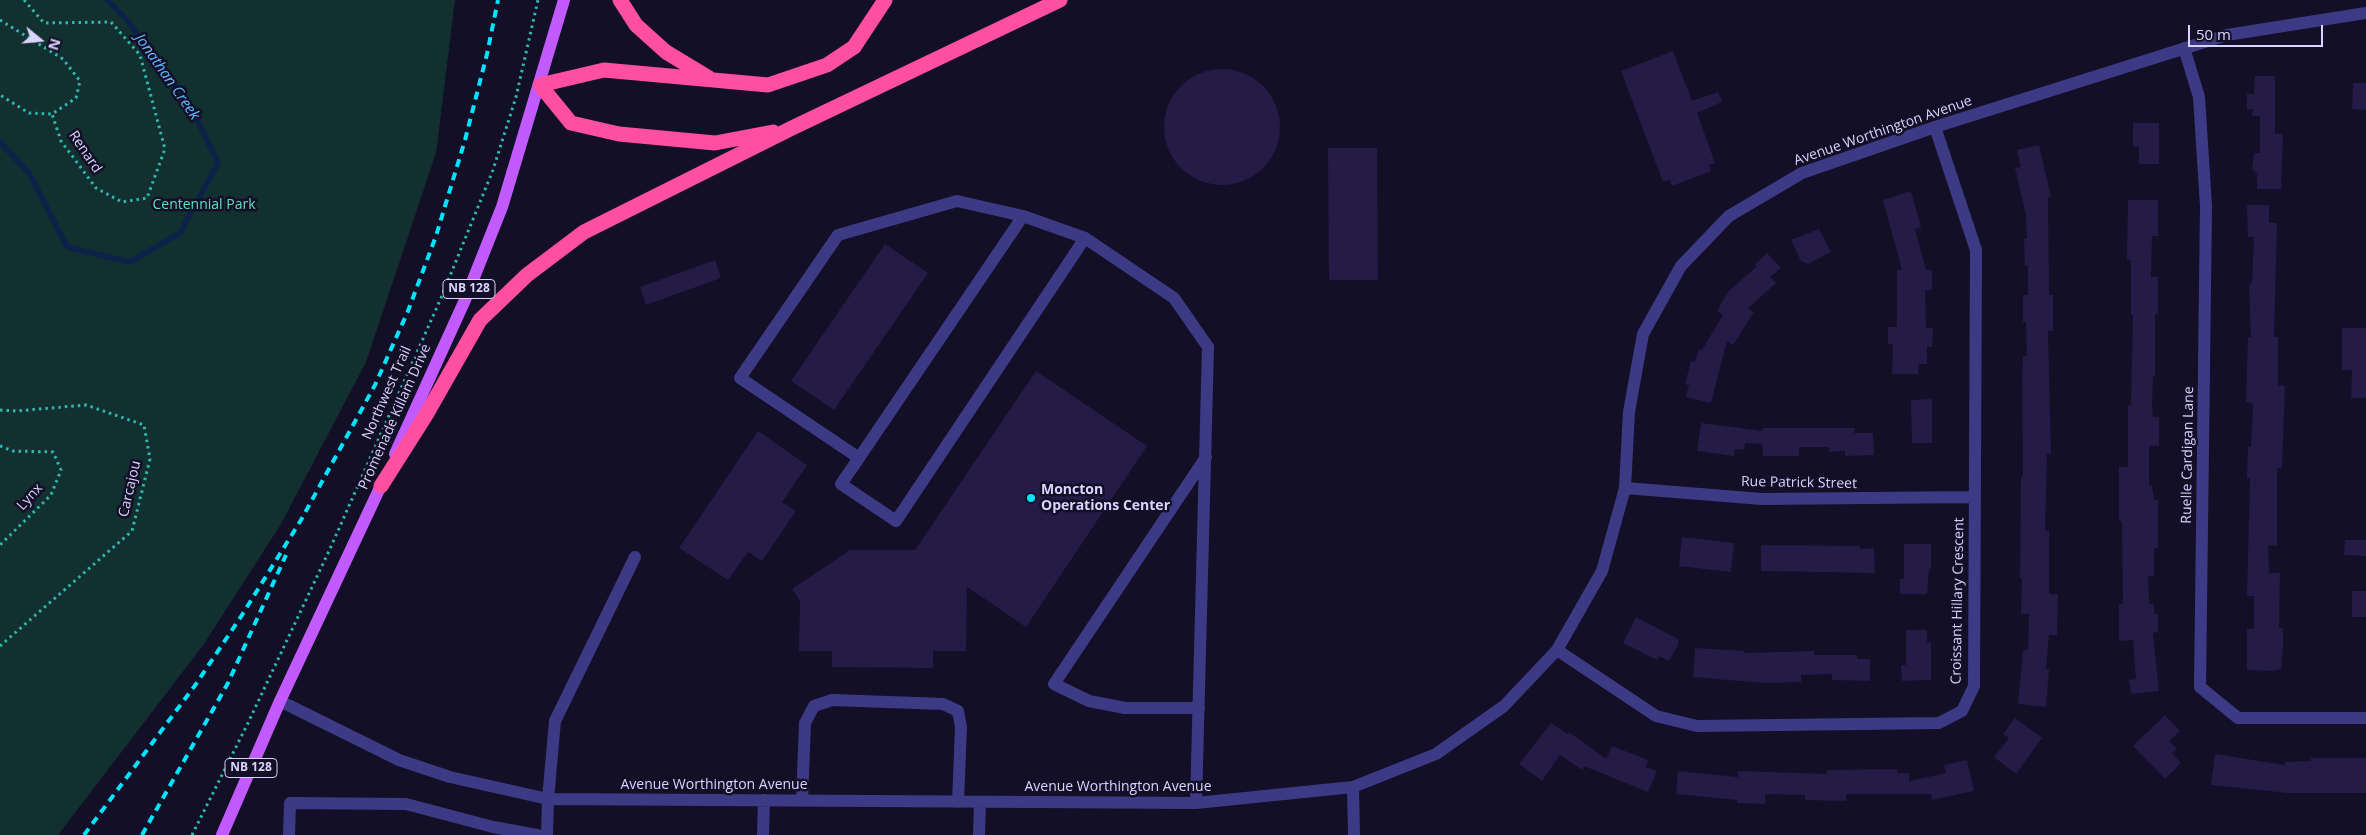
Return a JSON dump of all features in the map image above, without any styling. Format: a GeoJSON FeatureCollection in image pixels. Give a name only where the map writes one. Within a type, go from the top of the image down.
{"type":"FeatureCollection","features":[{"type":"Feature","properties":{"kind":"highway"},"geometry":{"type":"LineString","coordinates":[[620,0],[636,25],[666,52],[713,80]]}},
{"type":"Feature","properties":{"kind":"highway"},"geometry":{"type":"LineString","coordinates":[[792,128],[715,143],[619,134],[571,123],[540,85],[604,70],[768,85],[827,65],[854,47],[885,0]]}},
{"type":"Feature","properties":{"kind":"highway"},"geometry":{"type":"LineString","coordinates":[[381,486],[426,414],[480,320],[527,275],[584,232],[792,128],[1060,0]]}},
{"type":"Feature","properties":{"kind":"main road","name":"Promenade Killam Drive"},"geometry":{"type":"LineString","coordinates":[[222,835],[280,701],[381,486],[465,300],[502,207],[564,0]]}},
{"type":"Feature","properties":{"kind":"street","name":"Avenue Worthington Avenue"},"geometry":{"type":"LineString","coordinates":[[280,701],[399,760],[450,777],[548,799],[1196,803],[1353,787],[1436,754],[1504,706],[1557,650],[1602,571],[1625,488],[1629,412],[1643,334],[1681,266],[1729,216],[1802,173],[1935,127],[2227,35],[2366,13]]}},
{"type":"Feature","properties":{"kind":"street","name":"Ruelle Cardigan Lane"},"geometry":{"type":"LineString","coordinates":[[2184,48],[2198,97],[2206,206],[2200,687],[2238,718],[2366,718]]}},
{"type":"Feature","properties":{"kind":"street","name":"Croissant Hillary Crescent"},"geometry":{"type":"LineString","coordinates":[[1557,650],[1656,716],[1697,726],[1939,723],[1962,711],[1974,686],[1976,250],[1935,127]]}},
{"type":"Feature","properties":{"kind":"street"},"geometry":{"type":"LineString","coordinates":[[859,458],[740,378],[838,235],[957,201],[1023,216],[1085,238],[1174,298],[1208,347],[1196,803]]}},
{"type":"Feature","properties":{"kind":"street"},"geometry":{"type":"LineString","coordinates":[[1023,216],[841,484],[896,521],[1085,238]]}},
{"type":"Feature","properties":{"kind":"street"},"geometry":{"type":"LineString","coordinates":[[1199,708],[1125,708],[1089,702],[1054,684],[1206,457]]}},
{"type":"Feature","properties":{"kind":"street","name":"Rue Patrick Street"},"geometry":{"type":"LineString","coordinates":[[1625,488],[1762,500],[1974,497]]}},
{"type":"Feature","properties":{"kind":"street"},"geometry":{"type":"LineString","coordinates":[[547,835],[548,799],[555,721],[635,557]]}},
{"type":"Feature","properties":{"kind":"street"},"geometry":{"type":"LineString","coordinates":[[802,801],[805,723],[814,706],[832,700],[943,704],[958,711],[960,727],[958,802]]}},
{"type":"Feature","properties":{"kind":"street"},"geometry":{"type":"LineString","coordinates":[[1353,787],[1354,835]]}},
{"type":"Feature","properties":{"kind":"street"},"geometry":{"type":"LineString","coordinates":[[763,835],[764,800]]}},
{"type":"Feature","properties":{"kind":"street"},"geometry":{"type":"LineString","coordinates":[[979,835],[980,802]]}},
{"type":"Feature","properties":{"kind":"street"},"geometry":{"type":"LineString","coordinates":[[290,835],[290,803],[310,803],[406,804],[494,827],[537,835]]}},
{"type":"Feature","properties":{"kind":"path","name":"Renard"},"geometry":{"type":"LineString","coordinates":[[24,0],[44,23],[111,22],[140,55],[165,149],[147,198],[122,202],[96,188],[60,141],[52,114]]}},
{"type":"Feature","properties":{"kind":"path","name":"Northwest Trail"},"geometry":{"type":"LineString","coordinates":[[192,835],[248,724],[329,551],[441,298],[493,170],[516,97],[538,0]]}},
{"type":"Feature","properties":{"kind":"path"},"geometry":{"type":"LineString","coordinates":[[0,20],[62,59],[80,81],[76,98],[52,114],[29,113],[0,95]]}},
{"type":"Feature","properties":{"kind":"path","name":"Carcajou"},"geometry":{"type":"LineString","coordinates":[[0,410],[16,411],[86,405],[144,425],[150,459],[132,531],[0,646]]}},
{"type":"Feature","properties":{"kind":"path","name":"Lynx"},"geometry":{"type":"LineString","coordinates":[[0,446],[13,451],[53,452],[61,470],[51,494],[0,545]]}},
{"type":"Feature","properties":{"kind":"green space","name":"Centennial Park"},"geometry":{"type":"Polygon","coordinates":[[[0,0],[455,0],[436,153],[366,362],[281,524],[204,644],[58,835],[0,835],[0,0]]]}},
{"type":"Feature","properties":{"kind":"building"},"geometry":{"type":"Polygon","coordinates":[[[1673,51],[1692,101],[1718,92],[1722,102],[1697,113],[1715,163],[1709,165],[1711,171],[1672,186],[1670,180],[1663,182],[1621,71],[1673,51]]]}},
{"type":"Feature","properties":{"kind":"building"},"geometry":{"type":"Polygon","coordinates":[[[1222,69],[1244,73],[1263,86],[1276,105],[1280,127],[1276,149],[1263,168],[1244,181],[1222,185],[1200,181],[1181,168],[1168,149],[1164,127],[1168,105],[1181,86],[1200,73],[1222,69]]]}},
{"type":"Feature","properties":{"kind":"building"},"geometry":{"type":"Polygon","coordinates":[[[2255,76],[2275,76],[2275,134],[2283,134],[2281,189],[2257,189],[2257,174],[2252,169],[2254,153],[2260,153],[2260,116],[2252,116],[2253,109],[2247,109],[2247,94],[2254,94],[2255,76]]]}},
{"type":"Feature","properties":{"kind":"building"},"geometry":{"type":"Polygon","coordinates":[[[2353,83],[2366,83],[2366,110],[2352,109],[2353,83]]]}},
{"type":"Feature","properties":{"kind":"building"},"geometry":{"type":"Polygon","coordinates":[[[2133,123],[2159,123],[2159,164],[2139,164],[2139,147],[2133,147],[2133,123]]]}},
{"type":"Feature","properties":{"kind":"building"},"geometry":{"type":"Polygon","coordinates":[[[2039,145],[2051,197],[2048,198],[2049,295],[2053,295],[2053,331],[2048,331],[2051,454],[2047,454],[2045,531],[2049,531],[2049,594],[2058,594],[2057,635],[2049,635],[2046,669],[2049,669],[2046,707],[2018,704],[2023,650],[2028,650],[2029,614],[2021,614],[2022,578],[2020,578],[2021,476],[2023,477],[2022,376],[2023,356],[2027,356],[2026,322],[2023,322],[2023,295],[2028,295],[2028,265],[2025,266],[2024,239],[2027,239],[2026,215],[2015,168],[2021,167],[2017,150],[2039,145]]]}},
{"type":"Feature","properties":{"kind":"building"},"geometry":{"type":"Polygon","coordinates":[[[1328,148],[1377,148],[1378,280],[1329,280],[1328,148]]]}},
{"type":"Feature","properties":{"kind":"building"},"geometry":{"type":"Polygon","coordinates":[[[1911,191],[1921,227],[1915,229],[1926,270],[1932,270],[1932,290],[1925,290],[1926,328],[1933,328],[1932,347],[1927,347],[1927,364],[1919,364],[1918,374],[1892,374],[1893,344],[1888,344],[1888,327],[1897,327],[1897,270],[1902,270],[1883,200],[1911,191]]]}},
{"type":"Feature","properties":{"kind":"building"},"geometry":{"type":"Polygon","coordinates":[[[2128,200],[2158,200],[2158,236],[2152,236],[2151,277],[2158,277],[2158,314],[2155,314],[2155,376],[2153,376],[2152,405],[2153,417],[2159,417],[2159,446],[2149,446],[2149,486],[2152,486],[2154,500],[2158,500],[2158,548],[2154,548],[2154,576],[2148,576],[2149,604],[2154,604],[2154,614],[2158,614],[2158,632],[2153,633],[2159,691],[2131,694],[2129,680],[2136,679],[2133,640],[2119,641],[2119,604],[2123,604],[2122,521],[2119,521],[2119,467],[2128,467],[2128,405],[2131,405],[2133,315],[2131,315],[2131,260],[2127,259],[2128,200]]]}},
{"type":"Feature","properties":{"kind":"building"},"geometry":{"type":"Polygon","coordinates":[[[2247,205],[2269,205],[2269,223],[2277,223],[2274,337],[2278,337],[2278,385],[2285,386],[2282,468],[2277,468],[2277,546],[2268,545],[2269,573],[2280,573],[2279,628],[2283,628],[2283,647],[2281,669],[2272,671],[2247,670],[2247,629],[2254,629],[2254,596],[2247,596],[2250,478],[2247,478],[2248,447],[2251,447],[2253,403],[2246,402],[2248,337],[2251,337],[2249,285],[2252,282],[2254,237],[2248,237],[2247,205]]]}},
{"type":"Feature","properties":{"kind":"building"},"geometry":{"type":"Polygon","coordinates":[[[1819,229],[1831,252],[1808,264],[1801,261],[1791,240],[1819,229]]]}},
{"type":"Feature","properties":{"kind":"building"},"geometry":{"type":"Polygon","coordinates":[[[885,244],[928,273],[834,410],[791,381],[885,244]]]}},
{"type":"Feature","properties":{"kind":"building"},"geometry":{"type":"Polygon","coordinates":[[[1767,253],[1781,268],[1770,277],[1776,283],[1748,308],[1754,312],[1733,345],[1727,341],[1711,403],[1686,397],[1689,385],[1685,384],[1691,361],[1695,362],[1699,349],[1702,350],[1723,315],[1717,311],[1728,292],[1757,266],[1755,264],[1767,253]]]}},
{"type":"Feature","properties":{"kind":"building"},"geometry":{"type":"Polygon","coordinates":[[[715,260],[721,278],[646,305],[640,287],[715,260]]]}},
{"type":"Feature","properties":{"kind":"building"},"geometry":{"type":"Polygon","coordinates":[[[2342,328],[2366,328],[2366,398],[2351,398],[2352,370],[2342,370],[2342,328]]]}},
{"type":"Feature","properties":{"kind":"building","name":"Moncton Operations Center"},"geometry":{"type":"Polygon","coordinates":[[[1036,371],[1147,446],[1026,627],[967,587],[966,651],[933,651],[933,668],[832,667],[832,651],[799,651],[800,601],[792,589],[850,550],[915,550],[1036,371]]]}},
{"type":"Feature","properties":{"kind":"building"},"geometry":{"type":"Polygon","coordinates":[[[1932,399],[1932,443],[1912,443],[1911,400],[1932,399]]]}},
{"type":"Feature","properties":{"kind":"building"},"geometry":{"type":"Polygon","coordinates":[[[1701,423],[1763,431],[1763,428],[1855,428],[1854,433],[1873,433],[1874,455],[1845,456],[1845,451],[1829,452],[1829,447],[1799,447],[1799,456],[1763,456],[1762,444],[1745,443],[1744,450],[1735,449],[1734,456],[1697,451],[1701,423]]]}},
{"type":"Feature","properties":{"kind":"building"},"geometry":{"type":"Polygon","coordinates":[[[758,431],[807,465],[782,502],[796,511],[762,561],[748,552],[728,580],[679,548],[758,431]]]}},
{"type":"Feature","properties":{"kind":"building"},"geometry":{"type":"Polygon","coordinates":[[[1682,537],[1734,543],[1731,572],[1679,566],[1682,537]]]}},
{"type":"Feature","properties":{"kind":"building"},"geometry":{"type":"Polygon","coordinates":[[[2345,540],[2366,540],[2366,556],[2344,555],[2345,540]]]}},
{"type":"Feature","properties":{"kind":"building"},"geometry":{"type":"Polygon","coordinates":[[[1904,544],[1931,544],[1931,569],[1929,569],[1927,594],[1900,594],[1900,579],[1904,579],[1904,544]]]}},
{"type":"Feature","properties":{"kind":"building"},"geometry":{"type":"Polygon","coordinates":[[[1761,545],[1860,546],[1860,549],[1874,548],[1875,573],[1761,571],[1761,545]]]}},
{"type":"Feature","properties":{"kind":"building"},"geometry":{"type":"Polygon","coordinates":[[[2352,591],[2366,591],[2366,617],[2352,617],[2352,591]]]}},
{"type":"Feature","properties":{"kind":"building"},"geometry":{"type":"Polygon","coordinates":[[[1636,617],[1678,639],[1678,645],[1669,661],[1659,656],[1657,660],[1623,643],[1636,617]]]}},
{"type":"Feature","properties":{"kind":"building"},"geometry":{"type":"Polygon","coordinates":[[[1906,630],[1927,630],[1927,642],[1931,642],[1931,680],[1902,681],[1901,665],[1906,665],[1906,630]]]}},
{"type":"Feature","properties":{"kind":"building"},"geometry":{"type":"Polygon","coordinates":[[[1695,648],[1745,651],[1744,653],[1814,651],[1814,655],[1857,655],[1857,659],[1870,659],[1870,681],[1832,680],[1832,674],[1801,675],[1801,682],[1764,683],[1693,677],[1695,648]]]}},
{"type":"Feature","properties":{"kind":"building"},"geometry":{"type":"Polygon","coordinates":[[[2165,715],[2180,731],[2169,741],[2177,749],[2172,753],[2181,763],[2165,779],[2133,746],[2165,715]]]}},
{"type":"Feature","properties":{"kind":"building"},"geometry":{"type":"Polygon","coordinates":[[[2015,718],[2042,738],[2016,774],[1994,757],[2009,738],[2003,734],[2015,718]]]}},
{"type":"Feature","properties":{"kind":"building"},"geometry":{"type":"Polygon","coordinates":[[[1551,723],[1568,734],[1569,732],[1606,759],[1612,746],[1648,760],[1646,767],[1657,771],[1648,792],[1584,766],[1582,770],[1560,755],[1542,781],[1519,764],[1551,723]]]}},
{"type":"Feature","properties":{"kind":"building"},"geometry":{"type":"Polygon","coordinates":[[[2215,754],[2285,765],[2285,762],[2311,761],[2311,758],[2366,758],[2366,793],[2288,793],[2211,785],[2215,754]]]}},
{"type":"Feature","properties":{"kind":"building"},"geometry":{"type":"Polygon","coordinates":[[[1967,760],[1974,791],[1932,800],[1931,794],[1846,794],[1846,801],[1805,800],[1805,795],[1765,794],[1765,804],[1737,803],[1737,800],[1676,794],[1678,771],[1738,777],[1738,771],[1827,774],[1827,770],[1897,769],[1897,773],[1909,773],[1909,781],[1946,773],[1944,765],[1967,760]]]}},
{"type":"Feature","properties":{"kind":"waterway","name":"Jonathan Creek"},"geometry":{"type":"LineString","coordinates":[[0,142],[29,173],[67,247],[130,262],[180,233],[218,163],[192,109],[127,20],[107,0]]}},
{"type":"Feature","properties":{"kind":"railway"},"geometry":{"type":"LineString","coordinates":[[84,835],[196,684],[242,615],[301,520],[375,385],[408,311],[436,236],[465,140],[487,54],[498,0]]}},
{"type":"Feature","properties":{"kind":"railway"},"geometry":{"type":"LineString","coordinates":[[142,835],[228,683],[286,555]]}},
{"type":"Feature","properties":{"kind":"place","name":"Moncton Operations Center"},"geometry":{"type":"Point","coordinates":[1031,498]}}]}
